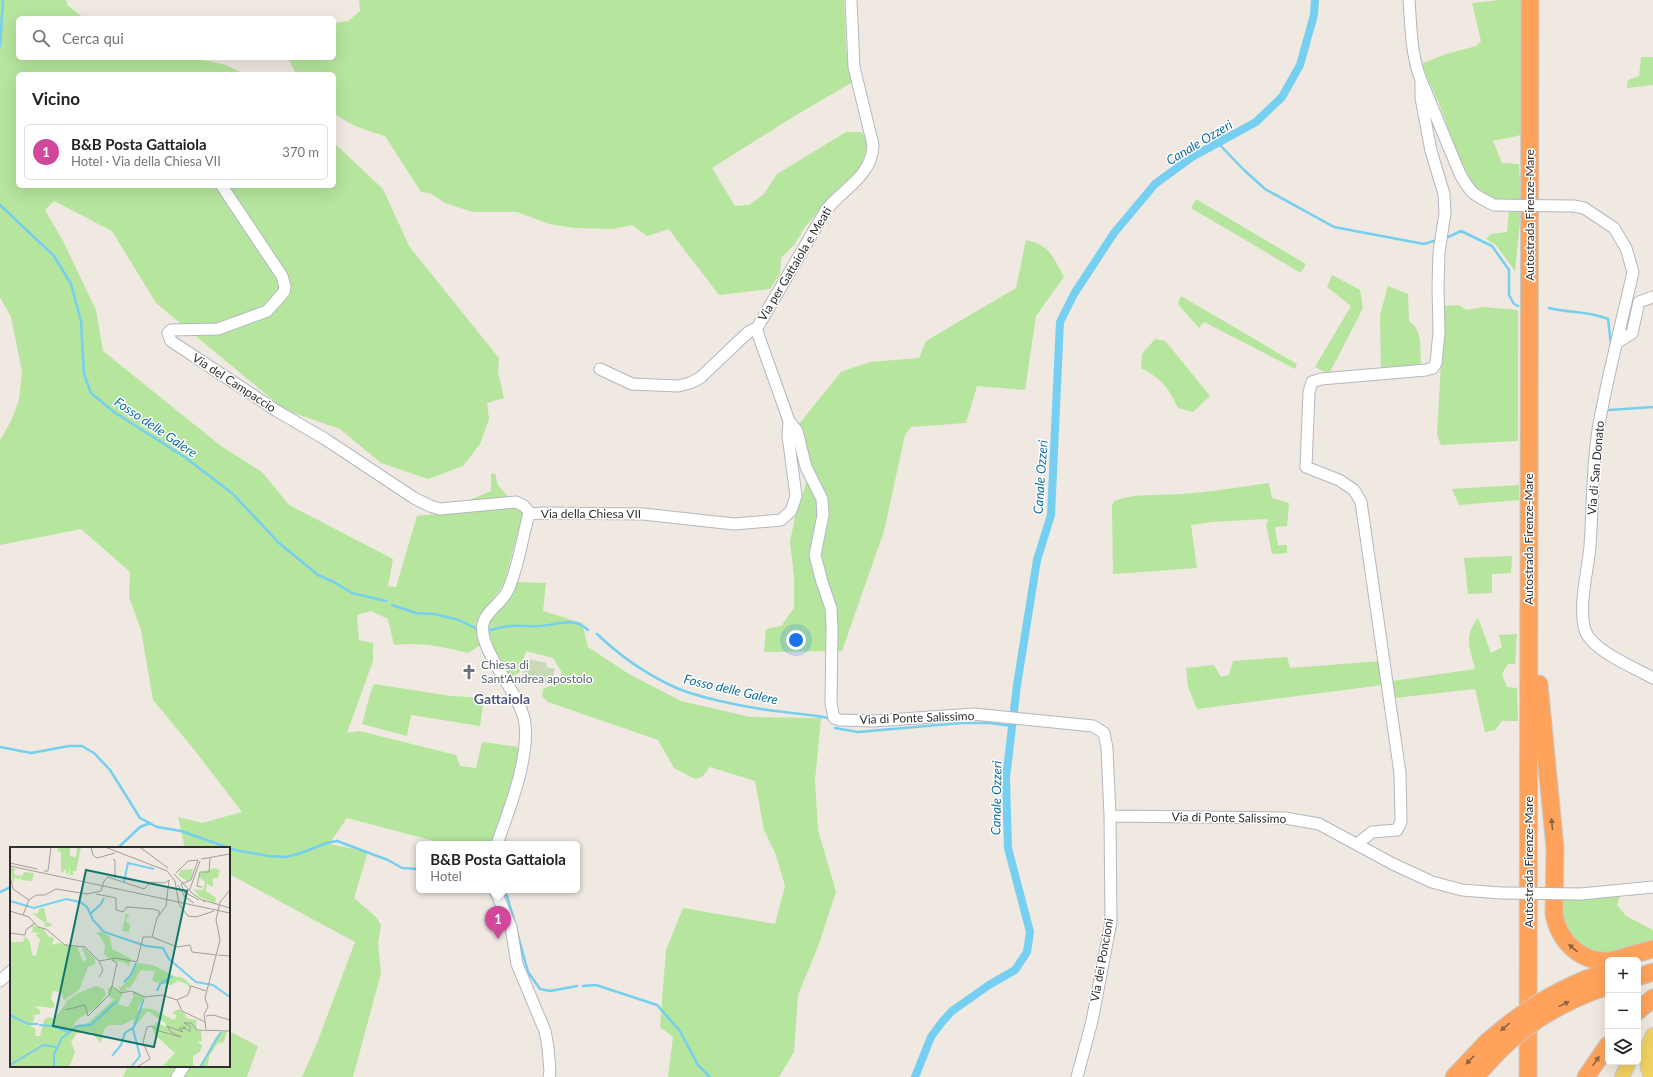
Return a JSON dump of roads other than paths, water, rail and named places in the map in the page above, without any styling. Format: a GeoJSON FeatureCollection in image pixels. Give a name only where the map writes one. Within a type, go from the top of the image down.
{"type":"FeatureCollection","features":[{"type":"Feature","properties":{"kind":"highway","name":"Autostrada Firenze-Mare"},"geometry":{"type":"LineString","coordinates":[[1530,0],[1531,1074]]}},
{"type":"Feature","properties":{"kind":"highway","name":"Autostrada Firenze-Mare"},"geometry":{"type":"LineString","coordinates":[[1531,1074],[1539,684],[1541,0]]}},
{"type":"Feature","properties":{"kind":"highway"},"geometry":{"type":"LineString","coordinates":[[1539,684],[1554,848],[1554,914],[1556,924],[1563,938],[1581,954],[1596,960],[1605,961]]}},
{"type":"Feature","properties":{"kind":"highway"},"geometry":{"type":"LineString","coordinates":[[1625,957],[1653,949]]}},
{"type":"Feature","properties":{"kind":"highway"},"geometry":{"type":"LineString","coordinates":[[1641,963],[1653,959]]}},
{"type":"Feature","properties":{"kind":"highway"},"geometry":{"type":"LineString","coordinates":[[1641,975],[1653,972]]}},
{"type":"Feature","properties":{"kind":"highway"},"geometry":{"type":"LineString","coordinates":[[1589,986],[1605,974]]}},
{"type":"Feature","properties":{"kind":"highway"},"geometry":{"type":"LineString","coordinates":[[1475,1077],[1506,1026],[1533,1006],[1568,987],[1605,986]]}},
{"type":"Feature","properties":{"kind":"highway"},"geometry":{"type":"LineString","coordinates":[[1641,1008],[1653,998]]}},
{"type":"Feature","properties":{"kind":"highway"},"geometry":{"type":"LineString","coordinates":[[1454,1077],[1493,1047]]}},
{"type":"Feature","properties":{"kind":"highway"},"geometry":{"type":"LineString","coordinates":[[1586,1077],[1605,1049]]}},
{"type":"Feature","properties":{"kind":"main road"},"geometry":{"type":"LineString","coordinates":[[1641,1042],[1653,1028]]}},
{"type":"Feature","properties":{"kind":"main road"},"geometry":{"type":"LineString","coordinates":[[1651,1077],[1647,1061],[1648,1049],[1653,1035]]}},
{"type":"Feature","properties":{"kind":"main road"},"geometry":{"type":"LineString","coordinates":[[1622,1077],[1628,1065]]}},
{"type":"Feature","properties":{"kind":"street","name":"Via per Gattaiola e Meati"},"geometry":{"type":"LineString","coordinates":[[789,421],[757,328],[826,210],[835,198],[858,179],[870,164],[873,156],[874,145],[854,67],[850,0]]}},
{"type":"Feature","properties":{"kind":"street"},"geometry":{"type":"LineString","coordinates":[[1357,844],[1372,832],[1397,830],[1402,822],[1400,773],[1361,502],[1354,490],[1339,480],[1306,467],[1309,392],[1312,382],[1321,379],[1426,370],[1433,368],[1436,363],[1439,332],[1439,252],[1445,213],[1444,194],[1432,151],[1421,98],[1421,80],[1416,68],[1412,42],[1409,0]]}},
{"type":"Feature","properties":{"kind":"street","name":"Via di San Donato"},"geometry":{"type":"LineString","coordinates":[[1421,80],[1460,174],[1474,196],[1494,205],[1573,206],[1584,208],[1614,228],[1626,248],[1633,272],[1600,420],[1596,445],[1590,547],[1583,607],[1586,630],[1591,640],[1603,649],[1653,678]]}},
{"type":"Feature","properties":{"kind":"street","name":"Via del Campaccio"},"geometry":{"type":"LineString","coordinates":[[223,188],[282,276],[285,286],[284,292],[267,311],[233,324],[201,330],[171,330],[168,333],[172,342],[277,411],[326,439],[392,483],[430,506],[440,508],[516,502],[524,506],[531,514]]}},
{"type":"Feature","properties":{"kind":"street"},"geometry":{"type":"LineString","coordinates":[[1618,342],[1632,333],[1639,302],[1653,297]]}},
{"type":"Feature","properties":{"kind":"street"},"geometry":{"type":"LineString","coordinates":[[600,369],[632,384],[678,386],[690,383],[700,378],[738,342],[757,328]]}},
{"type":"Feature","properties":{"kind":"street","name":"Via di Ponte Salissimo"},"geometry":{"type":"LineString","coordinates":[[789,421],[797,430],[806,468],[822,500],[823,515],[815,555],[831,608],[831,704],[834,718],[840,720],[874,721],[974,714],[1093,726],[1104,733],[1107,748],[1110,816],[1285,818],[1319,824],[1393,864],[1432,882],[1462,890],[1500,893],[1581,894],[1653,887]]}},
{"type":"Feature","properties":{"kind":"street","name":"Via della Chiesa VII"},"geometry":{"type":"LineString","coordinates":[[498,841],[517,786],[525,738],[525,724],[519,705],[487,646],[483,624],[485,619],[507,592],[528,517],[531,514],[643,514],[734,524],[781,520],[791,511],[796,496],[788,436],[789,421]]}},
{"type":"Feature","properties":{"kind":"street","name":"Via dei Poncioni"},"geometry":{"type":"LineString","coordinates":[[1077,1077],[1092,1021],[1111,922],[1110,816]]}},
{"type":"Feature","properties":{"kind":"street"},"geometry":{"type":"LineString","coordinates":[[496,893],[511,927],[517,964],[545,1032],[549,1077]]}},
{"type":"Feature","properties":{"kind":"street"},"geometry":{"type":"LineString","coordinates":[[0,981],[10,972]]}},
{"type":"Feature","properties":{"kind":"street"},"geometry":{"type":"LineString","coordinates":[[178,1077],[183,1067]]}},
{"type":"Feature","properties":{"kind":"waterway"},"geometry":{"type":"LineString","coordinates":[[0,46],[3,0]]}},
{"type":"Feature","properties":{"kind":"waterway","name":"Canale Ozzeri"},"geometry":{"type":"LineString","coordinates":[[915,1077],[931,1037],[942,1022],[952,1011],[989,985],[1015,970],[1027,952],[1030,932],[1008,848],[1006,778],[1017,685],[1037,560],[1051,515],[1060,322],[1074,294],[1114,233],[1155,184],[1192,157],[1256,122],[1282,97],[1300,65],[1314,15],[1315,0]]}},
{"type":"Feature","properties":{"kind":"waterway"},"geometry":{"type":"LineString","coordinates":[[1218,143],[1265,189],[1334,227],[1424,244],[1437,240]]}},
{"type":"Feature","properties":{"kind":"waterway","name":"Fosso delle Galere"},"geometry":{"type":"LineString","coordinates":[[0,205],[54,256],[71,284],[81,321],[84,374],[91,393],[114,412],[186,458],[233,494],[279,543],[318,575],[334,582],[352,593],[386,601]]}},
{"type":"Feature","properties":{"kind":"waterway"},"geometry":{"type":"LineString","coordinates":[[1448,237],[1461,231],[1492,246],[1509,270],[1509,295],[1514,304],[1518,306]]}},
{"type":"Feature","properties":{"kind":"waterway"},"geometry":{"type":"LineString","coordinates":[[1549,308],[1586,313],[1608,319],[1611,344]]}},
{"type":"Feature","properties":{"kind":"waterway"},"geometry":{"type":"LineString","coordinates":[[1609,410],[1653,407]]}},
{"type":"Feature","properties":{"kind":"waterway","name":"Fosso delle Galere"},"geometry":{"type":"LineString","coordinates":[[392,605],[416,613],[434,614],[459,620],[481,631]]}},
{"type":"Feature","properties":{"kind":"waterway","name":"Fosso delle Galere"},"geometry":{"type":"LineString","coordinates":[[490,630],[509,626],[536,626],[565,622],[577,623],[588,630]]}},
{"type":"Feature","properties":{"kind":"waterway","name":"Fosso delle Galere"},"geometry":{"type":"LineString","coordinates":[[597,634],[613,649],[641,668],[660,680],[680,689],[704,697],[744,706],[828,718]]}},
{"type":"Feature","properties":{"kind":"waterway","name":"Fosso delle Galere"},"geometry":{"type":"LineString","coordinates":[[835,728],[858,732],[961,723],[990,723],[1012,726]]}},
{"type":"Feature","properties":{"kind":"waterway"},"geometry":{"type":"LineString","coordinates":[[0,747],[31,753],[69,746],[82,746],[94,753],[110,770],[140,818],[157,827],[181,831],[226,847]]}},
{"type":"Feature","properties":{"kind":"waterway"},"geometry":{"type":"LineString","coordinates":[[118,847],[140,827],[150,823]]}},
{"type":"Feature","properties":{"kind":"waterway"},"geometry":{"type":"LineString","coordinates":[[230,848],[269,856],[286,857],[337,841],[388,860],[402,868],[416,869]]}},
{"type":"Feature","properties":{"kind":"waterway"},"geometry":{"type":"LineString","coordinates":[[0,892],[10,887]]}},
{"type":"Feature","properties":{"kind":"waterway"},"geometry":{"type":"LineString","coordinates":[[505,893],[515,923]]}},
{"type":"Feature","properties":{"kind":"waterway"},"geometry":{"type":"LineString","coordinates":[[516,928],[528,972],[540,989],[550,991],[577,986]]}},
{"type":"Feature","properties":{"kind":"waterway"},"geometry":{"type":"LineString","coordinates":[[583,986],[596,985],[657,1005],[680,1031],[698,1065],[710,1077]]}},
{"type":"Feature","properties":{"kind":"place","name":"Chiesa di Sant'Andrea apostolo"},"geometry":{"type":"Point","coordinates":[469,672]}},
{"type":"Feature","properties":{"kind":"place","name":"B&B Posta Gattaiola"},"geometry":{"type":"Point","coordinates":[498,939]}},
{"type":"Feature","properties":{"kind":"district","name":"Gattaiola"},"geometry":{"type":"Point","coordinates":[502,699]}}]}
